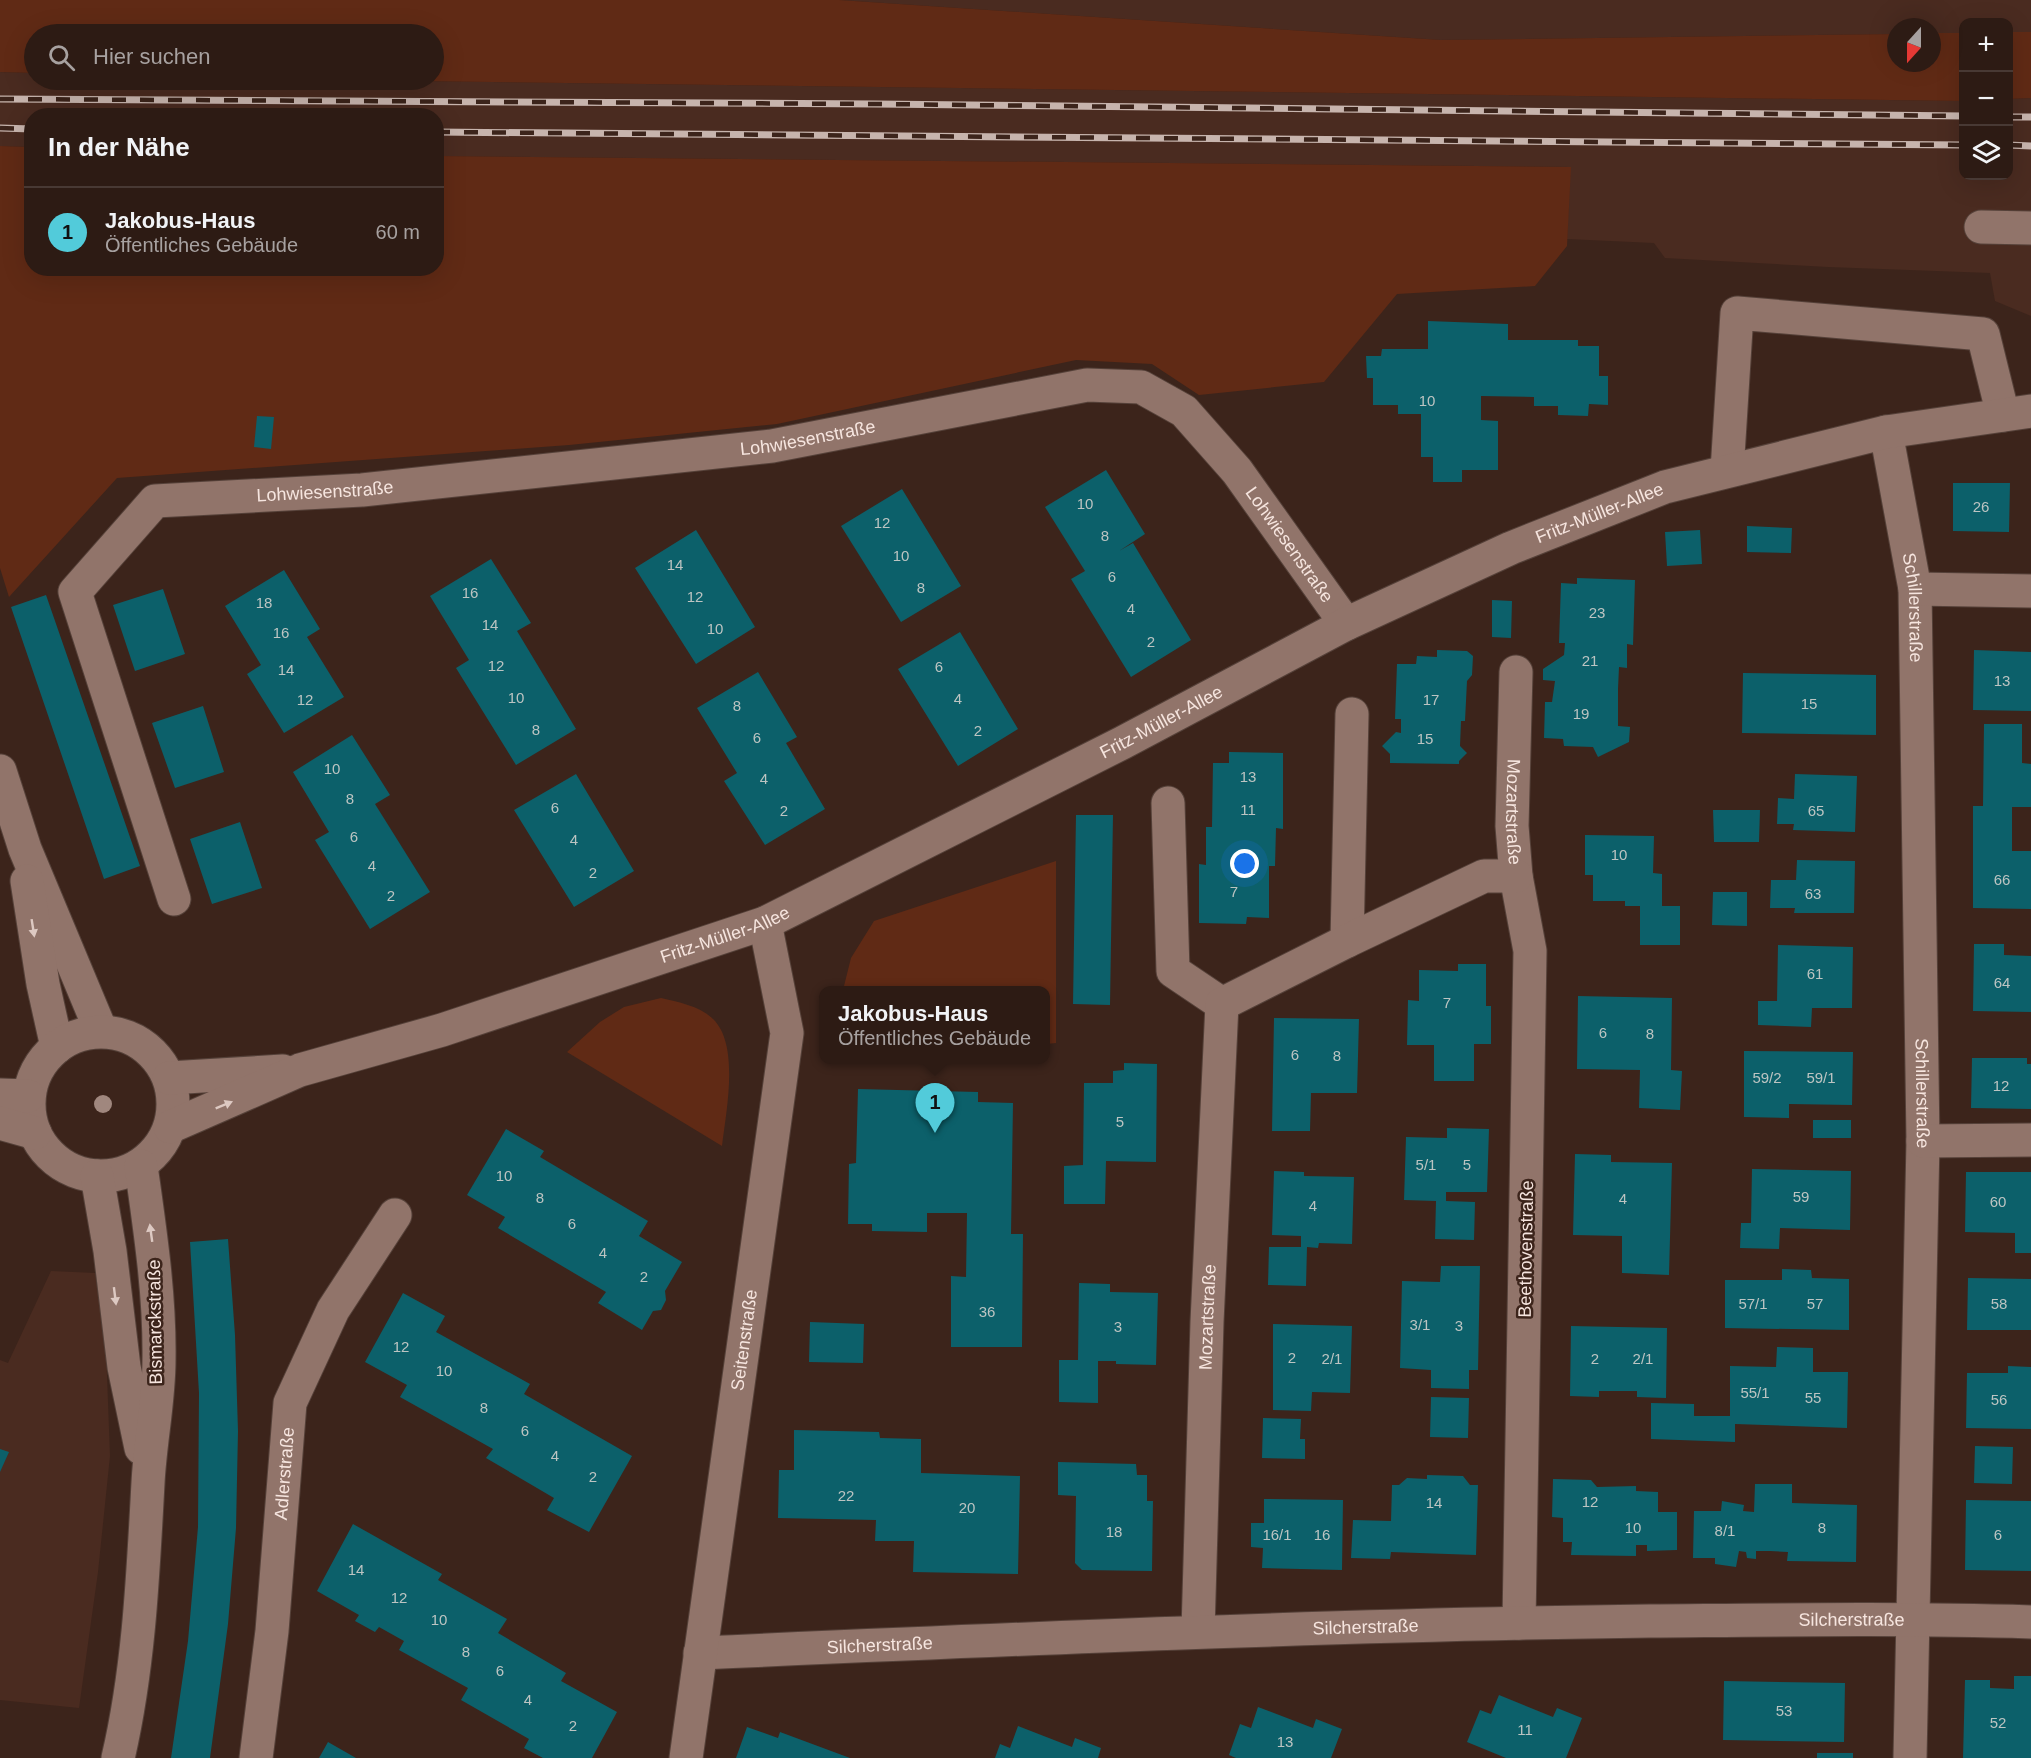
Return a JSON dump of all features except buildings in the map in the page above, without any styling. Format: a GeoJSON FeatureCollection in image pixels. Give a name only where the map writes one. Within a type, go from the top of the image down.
{"type":"FeatureCollection","features":[{"type":"Feature","properties":{"kind":"street"},"geometry":{"type":"LineString","coordinates":[[1981,227],[2031,228]]}},
{"type":"Feature","properties":{"kind":"street"},"geometry":{"type":"LineString","coordinates":[[1727,471],[1737,313],[1983,334],[2017,413]]}},
{"type":"Feature","properties":{"kind":"street","name":"Lohwiesenstraße"},"geometry":{"type":"LineString","coordinates":[[174,899],[75,592],[155,501],[362,490],[772,446],[1087,384],[1141,387],[1184,411],[1237,471],[1346,624]]}},
{"type":"Feature","properties":{"kind":"street","name":"Fritz-Müller-Allee"},"geometry":{"type":"LineString","coordinates":[[170,1127],[300,1070],[485,1017],[765,923],[1112,749],[1346,624],[1511,548],[1665,488],[1886,432],[2017,413]]}},
{"type":"Feature","properties":{"kind":"street","name":"Schillerstraße"},"geometry":{"type":"LineString","coordinates":[[1886,432],[1916,590],[1923,1141],[1910,1758]]}},
{"type":"Feature","properties":{"kind":"street"},"geometry":{"type":"LineString","coordinates":[[1916,590],[2031,591]]}},
{"type":"Feature","properties":{"kind":"street","name":"Mozartstraße"},"geometry":{"type":"LineString","coordinates":[[1198,1631],[1207,1322],[1222,1004],[1484,876],[1516,876],[1512,826],[1516,672]]}},
{"type":"Feature","properties":{"kind":"street"},"geometry":{"type":"LineString","coordinates":[[1347,941],[1352,714]]}},
{"type":"Feature","properties":{"kind":"street"},"geometry":{"type":"LineString","coordinates":[[0,771],[25,849],[101,1031]]}},
{"type":"Feature","properties":{"kind":"street"},"geometry":{"type":"LineString","coordinates":[[1168,803],[1173,971],[1222,1004]]}},
{"type":"Feature","properties":{"kind":"street"},"geometry":{"type":"LineString","coordinates":[[25,849],[28,897],[57,1047]]}},
{"type":"Feature","properties":{"kind":"street","name":"Beethovenstraße"},"geometry":{"type":"LineString","coordinates":[[1516,876],[1530,951],[1519,1623]]}},
{"type":"Feature","properties":{"kind":"street","name":"Seitenstraße"},"geometry":{"type":"LineString","coordinates":[[686,1758],[787,1033],[765,923]]}},
{"type":"Feature","properties":{"kind":"street"},"geometry":{"type":"LineString","coordinates":[[101,1031],[122,1035],[148,1050],[162,1064],[169,1078],[173,1101],[170,1127],[159,1149],[141,1166],[120,1175],[97,1176],[74,1170],[52,1158],[14,1096],[57,1047],[76,1037],[101,1031]]}},
{"type":"Feature","properties":{"kind":"street","name":"Fritz-Müller-Allee"},"geometry":{"type":"LineString","coordinates":[[169,1078],[300,1070]]}},
{"type":"Feature","properties":{"kind":"street"},"geometry":{"type":"LineString","coordinates":[[0,1123],[35,1133]]}},
{"type":"Feature","properties":{"kind":"street"},"geometry":{"type":"LineString","coordinates":[[1923,1141],[2031,1140]]}},
{"type":"Feature","properties":{"kind":"street","name":"Bismarckstraße"},"geometry":{"type":"LineString","coordinates":[[118,1758],[128,1714],[141,1597],[148,1479],[159,1361],[153,1248],[141,1166]]}},
{"type":"Feature","properties":{"kind":"street","name":"Bismarckstraße"},"geometry":{"type":"LineString","coordinates":[[97,1176],[110,1251],[124,1367],[148,1479]]}},
{"type":"Feature","properties":{"kind":"street","name":"Adlerstraße"},"geometry":{"type":"LineString","coordinates":[[256,1758],[272,1631],[290,1403],[333,1310],[395,1215]]}},
{"type":"Feature","properties":{"kind":"street","name":"Silcherstraße"},"geometry":{"type":"LineString","coordinates":[[700,1653],[1198,1631],[1519,1623],[1913,1618],[2031,1622]]}},
{"type":"Feature","properties":{"kind":"shaded area"},"geometry":{"type":"Polygon","coordinates":[[[0,0],[839,0],[1441,40],[1887,34],[1887,72],[1941,72],[1941,33],[1959,33],[1959,101],[444,81],[444,24],[24,24],[24,73],[0,72],[0,0]]]}},
{"type":"Feature","properties":{"kind":"shaded area"},"geometry":{"type":"Polygon","coordinates":[[[839,0],[2031,0],[2031,32],[2013,32],[2013,18],[1959,18],[1959,33],[1941,33],[1941,18],[1887,18],[1887,34],[1441,40],[839,0]]]}},
{"type":"Feature","properties":{"kind":"shaded area"},"geometry":{"type":"Polygon","coordinates":[[[2013,32],[2031,32],[2031,98],[2013,99],[2013,32]]]}},
{"type":"Feature","properties":{"kind":"shaded area"},"geometry":{"type":"Polygon","coordinates":[[[0,72],[24,73],[24,90],[444,90],[444,81],[1959,101],[1959,180],[2013,180],[2013,99],[2031,98],[2031,316],[1995,301],[1990,273],[1665,258],[1654,243],[1567,239],[1570,167],[444,156],[444,108],[24,108],[24,147],[0,146],[0,72]]]}},
{"type":"Feature","properties":{"kind":"shaded area"},"geometry":{"type":"Polygon","coordinates":[[[0,146],[24,147],[24,276],[444,276],[444,156],[1571,167],[1567,246],[1535,286],[1397,294],[1324,382],[1199,395],[1152,364],[1076,360],[777,424],[569,445],[117,478],[9,597],[0,568],[0,146]]]}},
{"type":"Feature","properties":{"kind":"shaded area"},"geometry":{"type":"Polygon","coordinates":[[[1056,861],[1056,1043],[1050,1044],[1050,986],[844,986],[851,958],[874,921],[1056,861]]]}},
{"type":"Feature","properties":{"kind":"shaded area"},"geometry":{"type":"Polygon","coordinates":[[[661,998],[702,1011],[713,1019],[721,1031],[729,1062],[728,1098],[722,1146],[567,1052],[600,1022],[624,1007],[661,998]]]}},
{"type":"Feature","properties":{"kind":"shaded area"},"geometry":{"type":"Polygon","coordinates":[[[51,1271],[95,1273],[106,1348],[110,1456],[98,1572],[79,1708],[0,1700],[0,1360],[8,1363],[51,1271]]]}},
{"type":"Feature","properties":{"kind":"railway"},"geometry":{"type":"LineString","coordinates":[[0,99],[876,104],[1959,116]]}},
{"type":"Feature","properties":{"kind":"railway"},"geometry":{"type":"LineString","coordinates":[[2013,117],[2031,117]]}},
{"type":"Feature","properties":{"kind":"railway"},"geometry":{"type":"LineString","coordinates":[[0,128],[24,129]]}},
{"type":"Feature","properties":{"kind":"railway"},"geometry":{"type":"LineString","coordinates":[[444,132],[1959,145]]}},
{"type":"Feature","properties":{"kind":"railway"},"geometry":{"type":"LineString","coordinates":[[2013,145],[2031,146]]}},
{"type":"Feature","properties":{"kind":"place","name":"Jakobus-Haus"},"geometry":{"type":"Point","coordinates":[935,1133]}}]}
